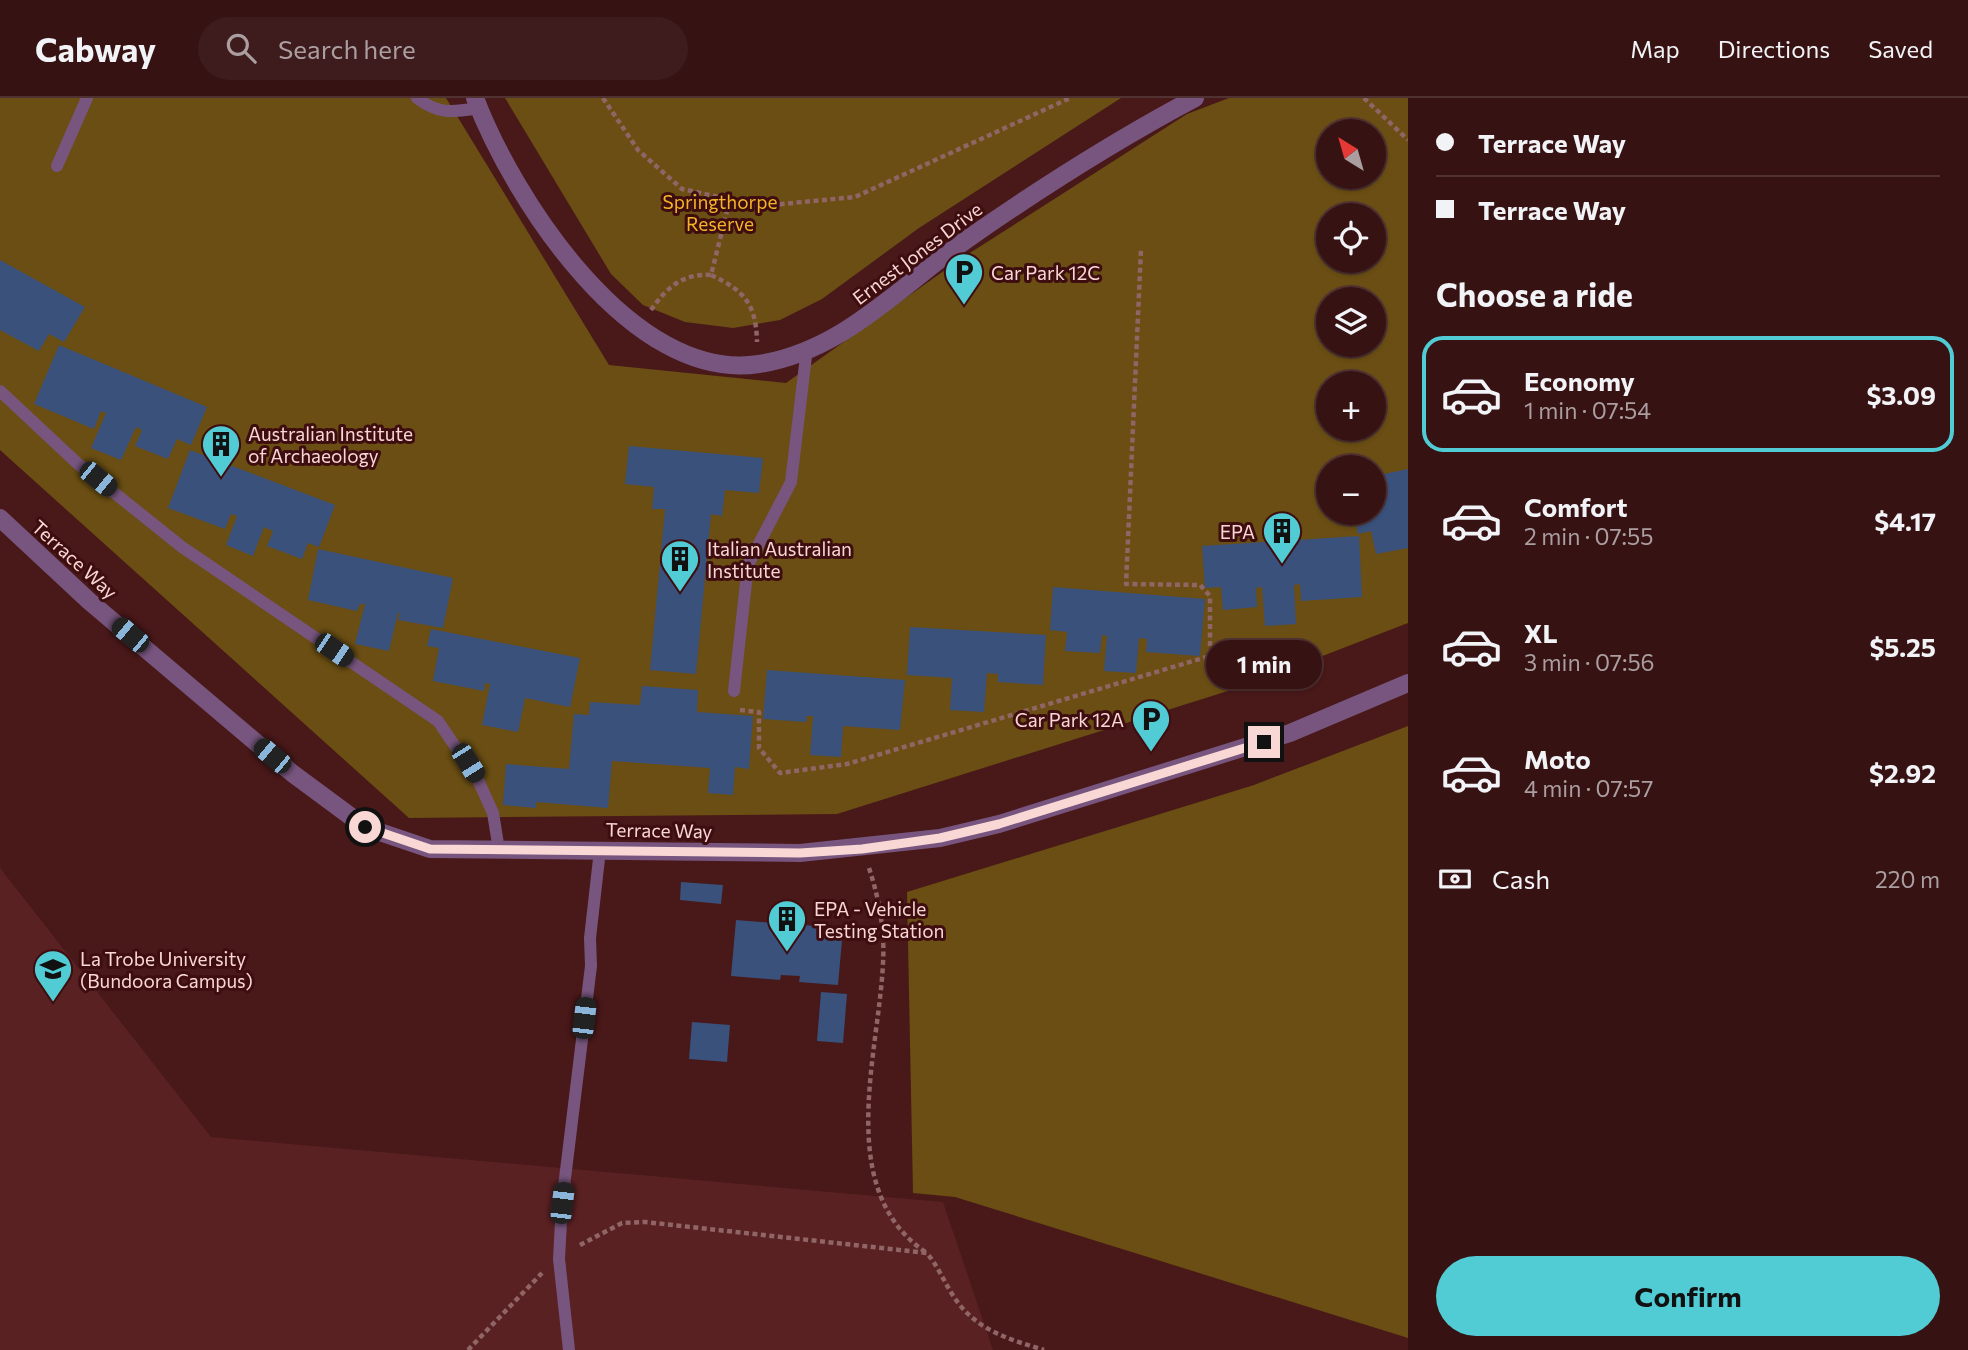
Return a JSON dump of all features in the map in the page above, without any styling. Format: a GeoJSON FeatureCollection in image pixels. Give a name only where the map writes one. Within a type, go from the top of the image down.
{"type":"FeatureCollection","features":[{"type":"Feature","properties":{"kind":"street","name":"Ernest Jones Drive"},"geometry":{"type":"LineString","coordinates":[[477,103],[492,142],[530,205],[600,294],[638,328],[679,351],[708,360],[758,364],[807,348],[869,316],[954,248],[1013,207],[1195,98]]}},
{"type":"Feature","properties":{"kind":"street","name":"Terrace Way"},"geometry":{"type":"LineString","coordinates":[[0,518],[89,601],[292,773],[365,827],[430,849],[800,853],[862,849],[940,838],[1012,820],[1290,733],[1408,683]]}},
{"type":"Feature","properties":{"kind":"lane"},"geometry":{"type":"LineString","coordinates":[[57,166],[87,98]]}},
{"type":"Feature","properties":{"kind":"lane"},"geometry":{"type":"LineString","coordinates":[[417,98],[432,109],[446,114],[477,103]]}},
{"type":"Feature","properties":{"kind":"lane"},"geometry":{"type":"LineString","coordinates":[[734,691],[748,565],[791,482],[807,348]]}},
{"type":"Feature","properties":{"kind":"lane"},"geometry":{"type":"LineString","coordinates":[[0,391],[77,463],[182,547],[438,721],[478,780],[493,813],[499,850]]}},
{"type":"Feature","properties":{"kind":"lane"},"geometry":{"type":"LineString","coordinates":[[569,1350],[559,1259],[600,850]]}},
{"type":"Feature","properties":{"kind":"path"},"geometry":{"type":"LineString","coordinates":[[603,98],[638,150],[682,189],[761,206],[855,197],[1070,98]]}},
{"type":"Feature","properties":{"kind":"path"},"geometry":{"type":"LineString","coordinates":[[1364,98],[1408,140]]}},
{"type":"Feature","properties":{"kind":"path"},"geometry":{"type":"LineString","coordinates":[[711,275],[730,199]]}},
{"type":"Feature","properties":{"kind":"path"},"geometry":{"type":"LineString","coordinates":[[734,691],[733,709],[759,712],[759,748],[780,773],[847,764],[1210,656],[1210,596],[1200,585],[1126,584],[1141,249]]}},
{"type":"Feature","properties":{"kind":"path"},"geometry":{"type":"LineString","coordinates":[[638,328],[671,285],[697,274],[711,275],[733,285],[753,311],[758,364]]}},
{"type":"Feature","properties":{"kind":"path"},"geometry":{"type":"LineString","coordinates":[[862,849],[881,915],[883,960],[867,1089],[872,1155],[881,1200],[900,1233],[927,1253],[958,1303],[977,1323],[1002,1337],[1044,1350]]}},
{"type":"Feature","properties":{"kind":"path"},"geometry":{"type":"LineString","coordinates":[[468,1350],[522,1291],[559,1259],[622,1223],[645,1222],[927,1253]]}},
{"type":"Feature","properties":{"kind":"shaded area","name":"La Trobe University (Bundoora Campus)"},"geometry":{"type":"Polygon","coordinates":[[[0,868],[211,1137],[943,1202],[993,1350],[0,1350],[0,868]]]}},
{"type":"Feature","properties":{"kind":"green space"},"geometry":{"type":"Polygon","coordinates":[[[0,98],[446,98],[609,365],[786,383],[962,258],[1187,114],[1229,98],[1408,98],[1408,623],[1250,684],[837,814],[409,818],[0,450],[0,98]]]}},
{"type":"Feature","properties":{"kind":"green space","name":"Springthorpe Reserve"},"geometry":{"type":"Polygon","coordinates":[[[505,98],[1121,98],[919,228],[822,299],[780,320],[733,328],[685,322],[643,305],[611,274],[505,98]]]}},
{"type":"Feature","properties":{"kind":"green space"},"geometry":{"type":"Polygon","coordinates":[[[1408,726],[1408,1338],[955,1197],[913,1193],[907,892],[1254,785],[1408,726]]]}},
{"type":"Feature","properties":{"kind":"building"},"geometry":{"type":"Polygon","coordinates":[[[0,260],[85,307],[64,342],[49,334],[39,351],[0,330],[0,260]]]}},
{"type":"Feature","properties":{"kind":"building"},"geometry":{"type":"Polygon","coordinates":[[[59,345],[207,407],[191,445],[177,439],[168,459],[135,446],[142,430],[136,427],[121,460],[91,448],[106,413],[101,411],[94,429],[34,404],[59,345]]]}},
{"type":"Feature","properties":{"kind":"building","name":"Italian Australian Institute"},"geometry":{"type":"Polygon","coordinates":[[[629,446],[763,458],[759,493],[725,490],[722,516],[711,514],[696,674],[650,670],[665,509],[652,509],[654,487],[625,484],[629,446]]]}},
{"type":"Feature","properties":{"kind":"building","name":"Australian Institute of Archaeology"},"geometry":{"type":"Polygon","coordinates":[[[190,450],[335,505],[319,547],[308,543],[302,559],[267,546],[273,531],[264,527],[253,556],[226,545],[237,516],[231,514],[225,529],[168,508],[190,450]]]}},
{"type":"Feature","properties":{"kind":"building"},"geometry":{"type":"Polygon","coordinates":[[[1408,469],[1408,548],[1376,554],[1371,531],[1358,534],[1356,525],[1386,525],[1386,474],[1408,469]]]}},
{"type":"Feature","properties":{"kind":"building","name":"EPA"},"geometry":{"type":"Polygon","coordinates":[[[1359,536],[1362,597],[1301,601],[1300,584],[1294,585],[1296,624],[1265,626],[1262,587],[1256,588],[1257,607],[1223,610],[1221,587],[1205,588],[1202,546],[1359,536]]]}},
{"type":"Feature","properties":{"kind":"building"},"geometry":{"type":"Polygon","coordinates":[[[318,549],[453,578],[443,628],[398,620],[398,613],[389,651],[355,644],[365,604],[360,604],[357,611],[308,600],[318,549]]]}},
{"type":"Feature","properties":{"kind":"building"},"geometry":{"type":"Polygon","coordinates":[[[1053,587],[1205,599],[1200,656],[1146,652],[1147,639],[1139,638],[1136,673],[1104,671],[1107,636],[1102,635],[1100,653],[1065,651],[1067,632],[1050,630],[1053,587]]]}},
{"type":"Feature","properties":{"kind":"building"},"geometry":{"type":"Polygon","coordinates":[[[910,627],[1046,635],[1043,685],[998,682],[998,674],[987,673],[984,712],[950,710],[952,678],[907,675],[910,627]]]}},
{"type":"Feature","properties":{"kind":"building"},"geometry":{"type":"Polygon","coordinates":[[[431,629],[580,658],[570,707],[525,698],[518,732],[482,725],[490,684],[485,683],[484,691],[433,681],[439,648],[427,646],[431,629]]]}},
{"type":"Feature","properties":{"kind":"building"},"geometry":{"type":"Polygon","coordinates":[[[767,670],[905,680],[900,730],[843,726],[841,757],[810,755],[813,716],[807,716],[806,722],[763,719],[767,670]]]}},
{"type":"Feature","properties":{"kind":"building"},"geometry":{"type":"Polygon","coordinates":[[[642,686],[698,690],[697,712],[753,716],[749,769],[735,767],[733,795],[708,793],[710,768],[612,761],[608,808],[536,802],[536,808],[503,805],[506,764],[569,769],[574,714],[589,715],[590,702],[640,705],[642,686]]]}},
{"type":"Feature","properties":{"kind":"building"},"geometry":{"type":"Polygon","coordinates":[[[681,882],[723,885],[721,904],[680,900],[681,882]]]}},
{"type":"Feature","properties":{"kind":"building","name":"EPA - Vehicle Testing Station"},"geometry":{"type":"Polygon","coordinates":[[[736,920],[775,923],[775,928],[804,931],[805,925],[843,929],[838,985],[799,982],[800,976],[781,975],[780,980],[731,976],[736,920]]]}},
{"type":"Feature","properties":{"kind":"building"},"geometry":{"type":"Polygon","coordinates":[[[821,992],[847,994],[843,1043],[817,1041],[821,992]]]}},
{"type":"Feature","properties":{"kind":"building"},"geometry":{"type":"Polygon","coordinates":[[[692,1022],[730,1025],[727,1062],[689,1059],[692,1022]]]}},
{"type":"Feature","properties":{"kind":"place","name":"Car Park 12C"},"geometry":{"type":"Point","coordinates":[964,306]}},
{"type":"Feature","properties":{"kind":"place","name":"Australian Institute of Archaeology"},"geometry":{"type":"Point","coordinates":[221,478]}},
{"type":"Feature","properties":{"kind":"place","name":"EPA"},"geometry":{"type":"Point","coordinates":[1282,565]}},
{"type":"Feature","properties":{"kind":"place","name":"Italian Australian Institute"},"geometry":{"type":"Point","coordinates":[680,593]}},
{"type":"Feature","properties":{"kind":"place","name":"Car Park 12A"},"geometry":{"type":"Point","coordinates":[1151,753]}},
{"type":"Feature","properties":{"kind":"place","name":"EPA - Vehicle Testing Station"},"geometry":{"type":"Point","coordinates":[787,953]}},
{"type":"Feature","properties":{"kind":"place","name":"La Trobe University (Bundoora Campus)"},"geometry":{"type":"Point","coordinates":[53,1003]}},
{"type":"Feature","properties":{"kind":"route"},"geometry":{"type":"LineString","coordinates":[[365,827],[393,839],[430,849],[800,853],[862,849],[940,838],[999,824],[1264,742]]}}]}
